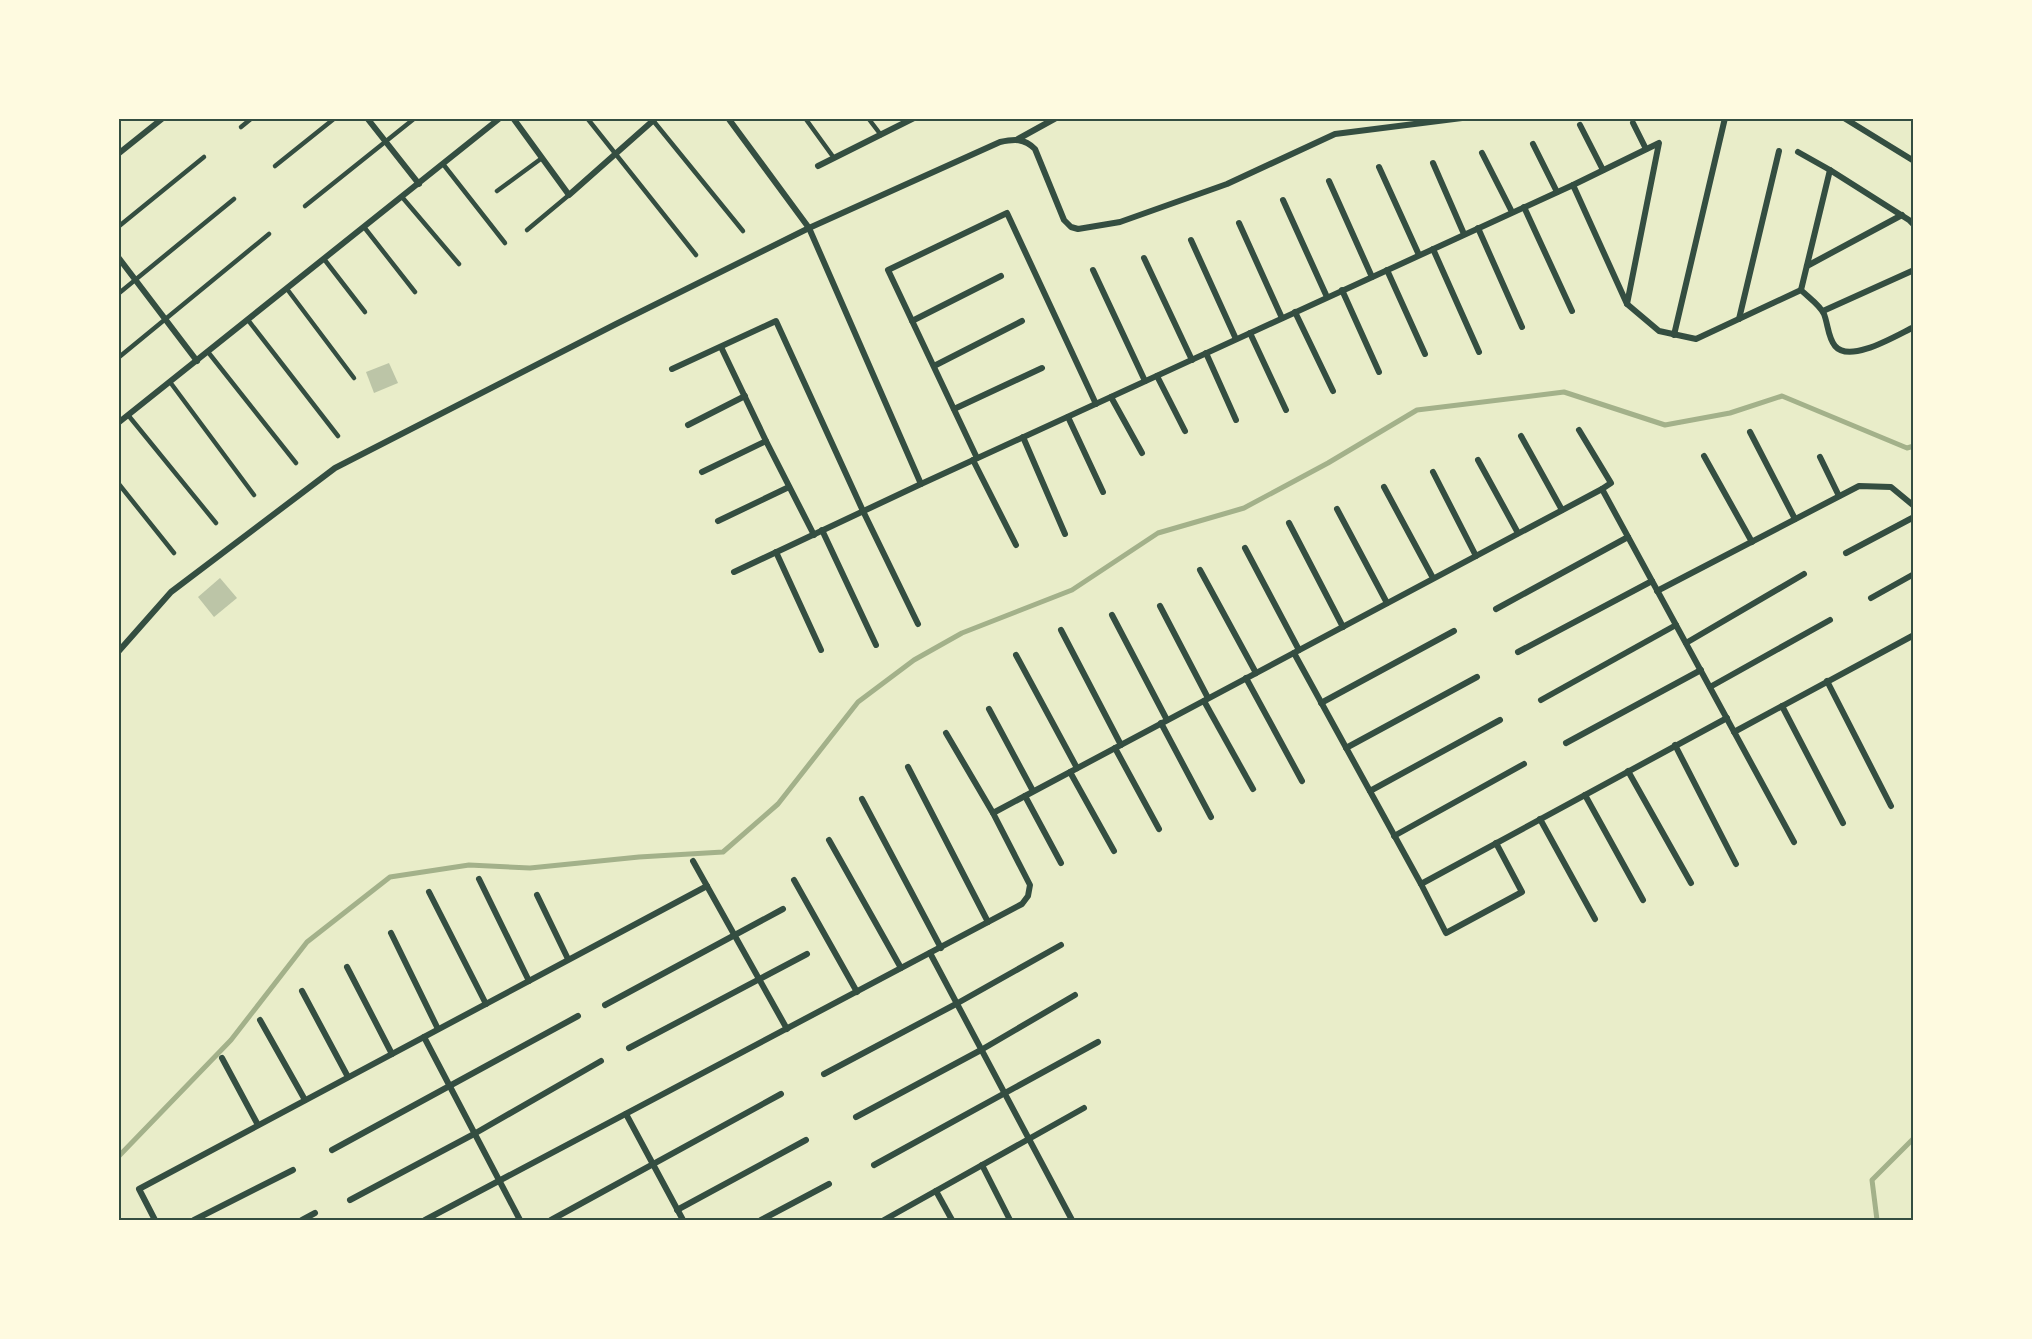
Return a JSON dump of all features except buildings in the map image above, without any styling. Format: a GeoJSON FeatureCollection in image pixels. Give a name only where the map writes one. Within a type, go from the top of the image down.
{"type":"FeatureCollection","features":[{"type":"Feature","properties":{"kind":"street"},"geometry":{"type":"LineString","coordinates":[[118,154],[164,118]]}},
{"type":"Feature","properties":{"kind":"street"},"geometry":{"type":"LineString","coordinates":[[367,118],[419,184]]}},
{"type":"Feature","properties":{"kind":"street"},"geometry":{"type":"LineString","coordinates":[[118,423],[500,118]]}},
{"type":"Feature","properties":{"kind":"street"},"geometry":{"type":"LineString","coordinates":[[513,118],[569,195],[653,120]]}},
{"type":"Feature","properties":{"kind":"street"},"geometry":{"type":"LineString","coordinates":[[728,118],[809,228],[921,484]]}},
{"type":"Feature","properties":{"kind":"street"},"geometry":{"type":"LineString","coordinates":[[818,166],[914,118]]}},
{"type":"Feature","properties":{"kind":"street"},"geometry":{"type":"LineString","coordinates":[[1018,140],[1056,118]]}},
{"type":"Feature","properties":{"kind":"street"},"geometry":{"type":"LineString","coordinates":[[118,652],[171,592],[335,468],[809,228],[1000,142],[1018,140],[1029,143],[1035,149],[1064,220],[1071,227],[1078,229],[1120,222],[1227,184],[1335,134],[1462,118]]}},
{"type":"Feature","properties":{"kind":"street"},"geometry":{"type":"LineString","coordinates":[[1674,335],[1725,118]]}},
{"type":"Feature","properties":{"kind":"street"},"geometry":{"type":"LineString","coordinates":[[1844,118],[1914,161]]}},
{"type":"Feature","properties":{"kind":"street"},"geometry":{"type":"LineString","coordinates":[[1633,123],[1646,149]]}},
{"type":"Feature","properties":{"kind":"street"},"geometry":{"type":"LineString","coordinates":[[1580,125],[1603,170]]}},
{"type":"Feature","properties":{"kind":"street"},"geometry":{"type":"LineString","coordinates":[[734,572],[1111,396],[1573,185],[1659,143],[1627,304]]}},
{"type":"Feature","properties":{"kind":"street"},"geometry":{"type":"LineString","coordinates":[[1533,144],[1557,192]]}},
{"type":"Feature","properties":{"kind":"street"},"geometry":{"type":"LineString","coordinates":[[1739,319],[1779,151]]}},
{"type":"Feature","properties":{"kind":"street"},"geometry":{"type":"LineString","coordinates":[[1797,152],[1830,170],[1914,225]]}},
{"type":"Feature","properties":{"kind":"street"},"geometry":{"type":"LineString","coordinates":[[1482,153],[1512,212]]}},
{"type":"Feature","properties":{"kind":"street"},"geometry":{"type":"LineString","coordinates":[[1433,163],[1464,234]]}},
{"type":"Feature","properties":{"kind":"street"},"geometry":{"type":"LineString","coordinates":[[1379,167],[1419,255]]}},
{"type":"Feature","properties":{"kind":"street"},"geometry":{"type":"LineString","coordinates":[[1801,290],[1830,170]]}},
{"type":"Feature","properties":{"kind":"street"},"geometry":{"type":"LineString","coordinates":[[1329,181],[1372,277]]}},
{"type":"Feature","properties":{"kind":"street"},"geometry":{"type":"LineString","coordinates":[[1573,185],[1627,304],[1659,331],[1696,339],[1801,290]]}},
{"type":"Feature","properties":{"kind":"street"},"geometry":{"type":"LineString","coordinates":[[1283,200],[1327,297]]}},
{"type":"Feature","properties":{"kind":"street"},"geometry":{"type":"LineString","coordinates":[[1524,207],[1572,312]]}},
{"type":"Feature","properties":{"kind":"street"},"geometry":{"type":"LineString","coordinates":[[1016,545],[888,270],[1007,213],[1096,404]]}},
{"type":"Feature","properties":{"kind":"street"},"geometry":{"type":"LineString","coordinates":[[1807,266],[1902,215]]}},
{"type":"Feature","properties":{"kind":"street"},"geometry":{"type":"LineString","coordinates":[[1239,223],[1282,318]]}},
{"type":"Feature","properties":{"kind":"street"},"geometry":{"type":"LineString","coordinates":[[1478,228],[1522,327]]}},
{"type":"Feature","properties":{"kind":"street"},"geometry":{"type":"LineString","coordinates":[[1191,240],[1236,339]]}},
{"type":"Feature","properties":{"kind":"street"},"geometry":{"type":"LineString","coordinates":[[1433,249],[1479,352]]}},
{"type":"Feature","properties":{"kind":"street"},"geometry":{"type":"LineString","coordinates":[[118,257],[196,361]]}},
{"type":"Feature","properties":{"kind":"street"},"geometry":{"type":"LineString","coordinates":[[1144,258],[1192,360]]}},
{"type":"Feature","properties":{"kind":"street"},"geometry":{"type":"LineString","coordinates":[[1093,270],[1145,381]]}},
{"type":"Feature","properties":{"kind":"street"},"geometry":{"type":"LineString","coordinates":[[1386,270],[1425,354]]}},
{"type":"Feature","properties":{"kind":"street"},"geometry":{"type":"LineString","coordinates":[[1823,311],[1914,270]]}},
{"type":"Feature","properties":{"kind":"street"},"geometry":{"type":"LineString","coordinates":[[912,321],[1000,276]]}},
{"type":"Feature","properties":{"kind":"street"},"geometry":{"type":"LineString","coordinates":[[1342,290],[1379,372]]}},
{"type":"Feature","properties":{"kind":"street"},"geometry":{"type":"LineString","coordinates":[[1801,290],[1823,311],[1833,345],[1841,351],[1871,348],[1914,327]]}},
{"type":"Feature","properties":{"kind":"street"},"geometry":{"type":"LineString","coordinates":[[1294,312],[1333,391]]}},
{"type":"Feature","properties":{"kind":"street"},"geometry":{"type":"LineString","coordinates":[[672,369],[776,321],[863,511],[918,624]]}},
{"type":"Feature","properties":{"kind":"street"},"geometry":{"type":"LineString","coordinates":[[934,366],[1022,321]]}},
{"type":"Feature","properties":{"kind":"street"},"geometry":{"type":"LineString","coordinates":[[1250,333],[1286,410]]}},
{"type":"Feature","properties":{"kind":"street"},"geometry":{"type":"LineString","coordinates":[[721,347],[814,535]]}},
{"type":"Feature","properties":{"kind":"street"},"geometry":{"type":"LineString","coordinates":[[1206,353],[1236,420]]}},
{"type":"Feature","properties":{"kind":"street"},"geometry":{"type":"LineString","coordinates":[[954,409],[1042,368]]}},
{"type":"Feature","properties":{"kind":"street"},"geometry":{"type":"LineString","coordinates":[[1157,376],[1185,431]]}},
{"type":"Feature","properties":{"kind":"street"},"geometry":{"type":"LineString","coordinates":[[688,424],[745,396]]}},
{"type":"Feature","properties":{"kind":"street"},"geometry":{"type":"LineString","coordinates":[[1111,396],[1142,453]]}},
{"type":"Feature","properties":{"kind":"street"},"geometry":{"type":"LineString","coordinates":[[1068,417],[1103,492]]}},
{"type":"Feature","properties":{"kind":"street"},"geometry":{"type":"LineString","coordinates":[[993,813],[1602,489],[1611,483],[1579,430]]}},
{"type":"Feature","properties":{"kind":"street"},"geometry":{"type":"LineString","coordinates":[[1750,432],[1795,519]]}},
{"type":"Feature","properties":{"kind":"street"},"geometry":{"type":"LineString","coordinates":[[1521,436],[1562,510]]}},
{"type":"Feature","properties":{"kind":"street"},"geometry":{"type":"LineString","coordinates":[[1023,437],[1065,534]]}},
{"type":"Feature","properties":{"kind":"street"},"geometry":{"type":"LineString","coordinates":[[702,472],[766,441]]}},
{"type":"Feature","properties":{"kind":"street"},"geometry":{"type":"LineString","coordinates":[[1704,456],[1752,542]]}},
{"type":"Feature","properties":{"kind":"street"},"geometry":{"type":"LineString","coordinates":[[1820,457],[1839,496]]}},
{"type":"Feature","properties":{"kind":"street"},"geometry":{"type":"LineString","coordinates":[[1478,460],[1518,533]]}},
{"type":"Feature","properties":{"kind":"street"},"geometry":{"type":"LineString","coordinates":[[1433,472],[1476,556]]}},
{"type":"Feature","properties":{"kind":"street"},"geometry":{"type":"LineString","coordinates":[[1657,591],[1859,486],[1891,487],[1914,506]]}},
{"type":"Feature","properties":{"kind":"street"},"geometry":{"type":"LineString","coordinates":[[718,521],[789,487]]}},
{"type":"Feature","properties":{"kind":"street"},"geometry":{"type":"LineString","coordinates":[[1384,487],[1433,578]]}},
{"type":"Feature","properties":{"kind":"street"},"geometry":{"type":"LineString","coordinates":[[1602,489],[1794,842]]}},
{"type":"Feature","properties":{"kind":"street"},"geometry":{"type":"LineString","coordinates":[[1337,509],[1387,603]]}},
{"type":"Feature","properties":{"kind":"street"},"geometry":{"type":"LineString","coordinates":[[1846,553],[1914,518]]}},
{"type":"Feature","properties":{"kind":"street"},"geometry":{"type":"LineString","coordinates":[[1289,523],[1342,627]]}},
{"type":"Feature","properties":{"kind":"street"},"geometry":{"type":"LineString","coordinates":[[822,530],[876,645]]}},
{"type":"Feature","properties":{"kind":"street"},"geometry":{"type":"LineString","coordinates":[[1496,609],[1628,537]]}},
{"type":"Feature","properties":{"kind":"street"},"geometry":{"type":"LineString","coordinates":[[1245,548],[1321,703],[1446,933],[1522,892],[1496,843]]}},
{"type":"Feature","properties":{"kind":"street"},"geometry":{"type":"LineString","coordinates":[[776,552],[821,650]]}},
{"type":"Feature","properties":{"kind":"street"},"geometry":{"type":"LineString","coordinates":[[1200,570],[1256,673]]}},
{"type":"Feature","properties":{"kind":"street"},"geometry":{"type":"LineString","coordinates":[[1686,643],[1804,574]]}},
{"type":"Feature","properties":{"kind":"street"},"geometry":{"type":"LineString","coordinates":[[1871,598],[1914,574]]}},
{"type":"Feature","properties":{"kind":"street"},"geometry":{"type":"LineString","coordinates":[[1518,652],[1652,581]]}},
{"type":"Feature","properties":{"kind":"street"},"geometry":{"type":"LineString","coordinates":[[1161,606],[1206,700],[1253,789]]}},
{"type":"Feature","properties":{"kind":"street"},"geometry":{"type":"LineString","coordinates":[[1112,615],[1211,817]]}},
{"type":"Feature","properties":{"kind":"street"},"geometry":{"type":"LineString","coordinates":[[1710,687],[1830,620]]}},
{"type":"Feature","properties":{"kind":"street"},"geometry":{"type":"LineString","coordinates":[[1541,700],[1676,625]]}},
{"type":"Feature","properties":{"kind":"street"},"geometry":{"type":"LineString","coordinates":[[1061,630],[1159,829]]}},
{"type":"Feature","properties":{"kind":"street"},"geometry":{"type":"LineString","coordinates":[[1321,703],[1454,631]]}},
{"type":"Feature","properties":{"kind":"street"},"geometry":{"type":"LineString","coordinates":[[1734,732],[1914,635]]}},
{"type":"Feature","properties":{"kind":"street"},"geometry":{"type":"LineString","coordinates":[[1016,656],[1114,851]]}},
{"type":"Feature","properties":{"kind":"street"},"geometry":{"type":"LineString","coordinates":[[1566,743],[1701,670]]}},
{"type":"Feature","properties":{"kind":"street"},"geometry":{"type":"LineString","coordinates":[[1346,748],[1476,677]]}},
{"type":"Feature","properties":{"kind":"street"},"geometry":{"type":"LineString","coordinates":[[1246,678],[1302,781]]}},
{"type":"Feature","properties":{"kind":"street"},"geometry":{"type":"LineString","coordinates":[[1827,681],[1891,806]]}},
{"type":"Feature","properties":{"kind":"street"},"geometry":{"type":"LineString","coordinates":[[1782,706],[1843,823]]}},
{"type":"Feature","properties":{"kind":"street"},"geometry":{"type":"LineString","coordinates":[[988,709],[1033,791]]}},
{"type":"Feature","properties":{"kind":"street"},"geometry":{"type":"LineString","coordinates":[[1421,884],[1726,718]]}},
{"type":"Feature","properties":{"kind":"street"},"geometry":{"type":"LineString","coordinates":[[1370,791],[1500,720]]}},
{"type":"Feature","properties":{"kind":"street"},"geometry":{"type":"LineString","coordinates":[[425,1221],[1022,904],[1028,896],[1030,885],[993,813],[946,733]]}},
{"type":"Feature","properties":{"kind":"street"},"geometry":{"type":"LineString","coordinates":[[1676,745],[1736,864]]}},
{"type":"Feature","properties":{"kind":"street"},"geometry":{"type":"LineString","coordinates":[[1395,836],[1524,764]]}},
{"type":"Feature","properties":{"kind":"street"},"geometry":{"type":"LineString","coordinates":[[908,767],[988,922]]}},
{"type":"Feature","properties":{"kind":"street"},"geometry":{"type":"LineString","coordinates":[[1628,771],[1691,883]]}},
{"type":"Feature","properties":{"kind":"street"},"geometry":{"type":"LineString","coordinates":[[1585,795],[1643,900]]}},
{"type":"Feature","properties":{"kind":"street"},"geometry":{"type":"LineString","coordinates":[[1025,796],[1061,862]]}},
{"type":"Feature","properties":{"kind":"street"},"geometry":{"type":"LineString","coordinates":[[862,799],[941,948]]}},
{"type":"Feature","properties":{"kind":"street"},"geometry":{"type":"LineString","coordinates":[[1540,819],[1594,919]]}},
{"type":"Feature","properties":{"kind":"street"},"geometry":{"type":"LineString","coordinates":[[829,840],[901,968]]}},
{"type":"Feature","properties":{"kind":"street"},"geometry":{"type":"LineString","coordinates":[[693,861],[787,1029]]}},
{"type":"Feature","properties":{"kind":"street"},"geometry":{"type":"LineString","coordinates":[[479,879],[529,981]]}},
{"type":"Feature","properties":{"kind":"street"},"geometry":{"type":"LineString","coordinates":[[794,880],[857,992]]}},
{"type":"Feature","properties":{"kind":"street"},"geometry":{"type":"LineString","coordinates":[[155,1221],[139,1189],[707,885]]}},
{"type":"Feature","properties":{"kind":"street"},"geometry":{"type":"LineString","coordinates":[[429,892],[486,1004]]}},
{"type":"Feature","properties":{"kind":"street"},"geometry":{"type":"LineString","coordinates":[[537,895],[568,959]]}},
{"type":"Feature","properties":{"kind":"street"},"geometry":{"type":"LineString","coordinates":[[605,1005],[783,909]]}},
{"type":"Feature","properties":{"kind":"street"},"geometry":{"type":"LineString","coordinates":[[391,933],[438,1029]]}},
{"type":"Feature","properties":{"kind":"street"},"geometry":{"type":"LineString","coordinates":[[824,1074],[1061,945]]}},
{"type":"Feature","properties":{"kind":"street"},"geometry":{"type":"LineString","coordinates":[[930,953],[1072,1221]]}},
{"type":"Feature","properties":{"kind":"street"},"geometry":{"type":"LineString","coordinates":[[629,1048],[807,954]]}},
{"type":"Feature","properties":{"kind":"street"},"geometry":{"type":"LineString","coordinates":[[347,967],[392,1054]]}},
{"type":"Feature","properties":{"kind":"street"},"geometry":{"type":"LineString","coordinates":[[302,991],[348,1077]]}},
{"type":"Feature","properties":{"kind":"street"},"geometry":{"type":"LineString","coordinates":[[856,1117],[981,1050],[1075,995]]}},
{"type":"Feature","properties":{"kind":"street"},"geometry":{"type":"LineString","coordinates":[[332,1150],[578,1016]]}},
{"type":"Feature","properties":{"kind":"street"},"geometry":{"type":"LineString","coordinates":[[260,1020],[305,1100]]}},
{"type":"Feature","properties":{"kind":"street"},"geometry":{"type":"LineString","coordinates":[[423,1037],[520,1221]]}},
{"type":"Feature","properties":{"kind":"street"},"geometry":{"type":"LineString","coordinates":[[874,1165],[1098,1042]]}},
{"type":"Feature","properties":{"kind":"street"},"geometry":{"type":"LineString","coordinates":[[222,1058],[258,1125]]}},
{"type":"Feature","properties":{"kind":"street"},"geometry":{"type":"LineString","coordinates":[[350,1200],[474,1134],[601,1061]]}},
{"type":"Feature","properties":{"kind":"street"},"geometry":{"type":"LineString","coordinates":[[551,1221],[781,1094]]}},
{"type":"Feature","properties":{"kind":"street"},"geometry":{"type":"LineString","coordinates":[[887,1220],[1084,1108]]}},
{"type":"Feature","properties":{"kind":"street"},"geometry":{"type":"LineString","coordinates":[[626,1114],[683,1221]]}},
{"type":"Feature","properties":{"kind":"street"},"geometry":{"type":"LineString","coordinates":[[677,1210],[806,1140]]}},
{"type":"Feature","properties":{"kind":"street"},"geometry":{"type":"LineString","coordinates":[[982,1165],[1010,1221]]}},
{"type":"Feature","properties":{"kind":"street"},"geometry":{"type":"LineString","coordinates":[[194,1221],[293,1170]]}},
{"type":"Feature","properties":{"kind":"street"},"geometry":{"type":"LineString","coordinates":[[761,1221],[829,1184]]}},
{"type":"Feature","properties":{"kind":"street"},"geometry":{"type":"LineString","coordinates":[[936,1191],[952,1221]]}},
{"type":"Feature","properties":{"kind":"street"},"geometry":{"type":"LineString","coordinates":[[302,1221],[315,1213]]}},
{"type":"Feature","properties":{"kind":"lane"},"geometry":{"type":"LineString","coordinates":[[242,127],[252,118]]}},
{"type":"Feature","properties":{"kind":"lane"},"geometry":{"type":"LineString","coordinates":[[275,166],[335,118]]}},
{"type":"Feature","properties":{"kind":"lane"},"geometry":{"type":"LineString","coordinates":[[304,206],[415,118]]}},
{"type":"Feature","properties":{"kind":"lane"},"geometry":{"type":"LineString","coordinates":[[587,118],[696,255]]}},
{"type":"Feature","properties":{"kind":"lane"},"geometry":{"type":"LineString","coordinates":[[805,118],[834,158]]}},
{"type":"Feature","properties":{"kind":"lane"},"geometry":{"type":"LineString","coordinates":[[867,118],[880,135]]}},
{"type":"Feature","properties":{"kind":"lane"},"geometry":{"type":"LineString","coordinates":[[653,120],[743,231]]}},
{"type":"Feature","properties":{"kind":"lane"},"geometry":{"type":"LineString","coordinates":[[118,227],[204,157]]}},
{"type":"Feature","properties":{"kind":"lane"},"geometry":{"type":"LineString","coordinates":[[497,191],[542,158]]}},
{"type":"Feature","properties":{"kind":"lane"},"geometry":{"type":"LineString","coordinates":[[443,164],[505,243]]}},
{"type":"Feature","properties":{"kind":"lane"},"geometry":{"type":"LineString","coordinates":[[527,230],[569,195]]}},
{"type":"Feature","properties":{"kind":"lane"},"geometry":{"type":"LineString","coordinates":[[402,197],[459,264]]}},
{"type":"Feature","properties":{"kind":"lane"},"geometry":{"type":"LineString","coordinates":[[118,294],[234,199]]}},
{"type":"Feature","properties":{"kind":"lane"},"geometry":{"type":"LineString","coordinates":[[364,227],[415,292]]}},
{"type":"Feature","properties":{"kind":"lane"},"geometry":{"type":"LineString","coordinates":[[118,358],[268,234]]}},
{"type":"Feature","properties":{"kind":"lane"},"geometry":{"type":"LineString","coordinates":[[324,259],[365,312]]}},
{"type":"Feature","properties":{"kind":"lane"},"geometry":{"type":"LineString","coordinates":[[287,289],[354,378]]}},
{"type":"Feature","properties":{"kind":"lane"},"geometry":{"type":"LineString","coordinates":[[248,320],[338,436]]}},
{"type":"Feature","properties":{"kind":"lane"},"geometry":{"type":"LineString","coordinates":[[207,352],[296,463]]}},
{"type":"Feature","properties":{"kind":"lane"},"geometry":{"type":"LineString","coordinates":[[170,382],[254,495]]}},
{"type":"Feature","properties":{"kind":"lane"},"geometry":{"type":"LineString","coordinates":[[128,415],[216,523]]}},
{"type":"Feature","properties":{"kind":"lane"},"geometry":{"type":"LineString","coordinates":[[118,483],[174,553]]}},
{"type":"Feature","properties":{"kind":"waterway"},"geometry":{"type":"LineString","coordinates":[[118,1157],[231,1040],[307,942],[390,877],[469,865],[530,868],[639,857],[723,852],[778,804],[858,702],[914,660],[962,633],[1072,590],[1158,533],[1244,508],[1328,463],[1417,410],[1564,392],[1665,425],[1730,413],[1782,396],[1907,448],[1914,446]]}},
{"type":"Feature","properties":{"kind":"waterway"},"geometry":{"type":"LineString","coordinates":[[1877,1220],[1872,1180],[1914,1138]]}}]}
